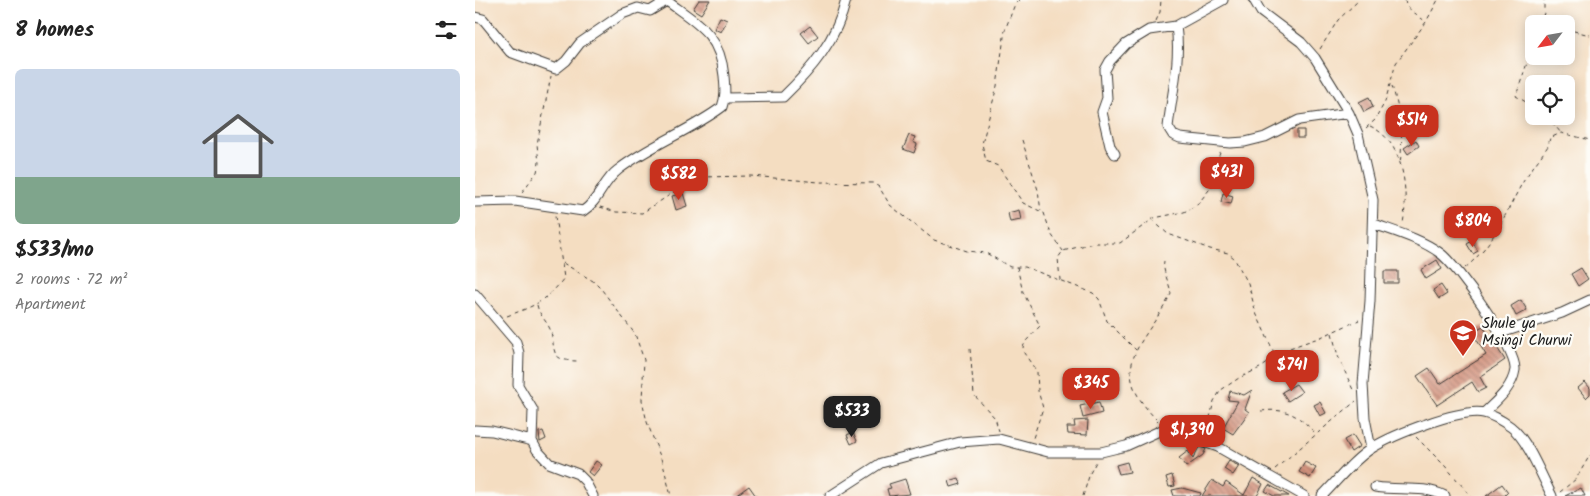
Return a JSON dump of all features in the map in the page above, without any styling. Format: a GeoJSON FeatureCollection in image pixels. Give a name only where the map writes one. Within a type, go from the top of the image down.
{"type":"FeatureCollection","features":[{"type":"Feature","properties":{"kind":"street"},"geometry":{"type":"LineString","coordinates":[[475,17],[483,20],[510,52],[556,69],[574,53],[580,43],[622,14],[638,8],[650,10],[667,0],[712,36],[718,46],[726,98],[721,107],[712,114],[654,145],[616,171],[592,204],[583,211],[515,201],[475,202]]}},
{"type":"Feature","properties":{"kind":"street"},"geometry":{"type":"LineString","coordinates":[[726,98],[783,97],[825,50],[835,33],[846,0]]}},
{"type":"Feature","properties":{"kind":"street"},"geometry":{"type":"LineString","coordinates":[[1115,154],[1110,146],[1102,112],[1107,98],[1105,70],[1116,52],[1149,30],[1176,26],[1223,0]]}},
{"type":"Feature","properties":{"kind":"street"},"geometry":{"type":"LineString","coordinates":[[1254,0],[1261,12],[1301,42],[1315,58],[1349,113],[1358,134],[1373,200],[1374,224],[1369,266],[1369,315],[1363,384],[1365,418],[1371,449]]}},
{"type":"Feature","properties":{"kind":"street"},"geometry":{"type":"LineString","coordinates":[[1176,26],[1178,52],[1168,127],[1173,135],[1180,138],[1245,142],[1265,137],[1299,120],[1349,113]]}},
{"type":"Feature","properties":{"kind":"street"},"geometry":{"type":"LineString","coordinates":[[1374,224],[1401,234],[1442,254],[1501,333],[1511,353],[1515,370],[1505,392],[1484,413]]}},
{"type":"Feature","properties":{"kind":"street"},"geometry":{"type":"LineString","coordinates":[[475,294],[511,335],[518,347],[517,385],[533,410],[532,441],[543,458],[549,463],[578,474],[585,481],[593,496]]}},
{"type":"Feature","properties":{"kind":"street"},"geometry":{"type":"LineString","coordinates":[[1501,333],[1562,313],[1590,300]]}},
{"type":"Feature","properties":{"kind":"street"},"geometry":{"type":"LineString","coordinates":[[1322,496],[1371,449],[1408,430],[1466,414],[1484,413],[1513,428],[1554,496]]}},
{"type":"Feature","properties":{"kind":"street"},"geometry":{"type":"LineString","coordinates":[[830,496],[871,468],[899,456],[931,451],[960,442],[999,439],[1048,452],[1101,452],[1126,446],[1166,428],[1204,441],[1269,475],[1304,496]]}},
{"type":"Feature","properties":{"kind":"street"},"geometry":{"type":"LineString","coordinates":[[475,430],[532,441]]}},
{"type":"Feature","properties":{"kind":"street"},"geometry":{"type":"LineString","coordinates":[[1375,487],[1393,490],[1433,490],[1445,496]]}},
{"type":"Feature","properties":{"kind":"path"},"geometry":{"type":"LineString","coordinates":[[1019,0],[1015,4],[1005,30],[997,86],[982,144],[984,159],[998,166],[1023,203],[1041,212],[1047,218],[1051,234],[1063,251]]}},
{"type":"Feature","properties":{"kind":"path"},"geometry":{"type":"LineString","coordinates":[[1149,30],[1160,12],[1161,0]]}},
{"type":"Feature","properties":{"kind":"path"},"geometry":{"type":"LineString","coordinates":[[1315,58],[1338,20],[1359,0]]}},
{"type":"Feature","properties":{"kind":"path"},"geometry":{"type":"LineString","coordinates":[[1405,0],[1406,6],[1426,22]]}},
{"type":"Feature","properties":{"kind":"path"},"geometry":{"type":"LineString","coordinates":[[1358,134],[1369,125],[1385,102],[1396,63],[1426,22],[1438,0]]}},
{"type":"Feature","properties":{"kind":"path"},"geometry":{"type":"LineString","coordinates":[[1543,15],[1544,0]]}},
{"type":"Feature","properties":{"kind":"path"},"geometry":{"type":"LineString","coordinates":[[1575,31],[1590,35]]}},
{"type":"Feature","properties":{"kind":"path"},"geometry":{"type":"LineString","coordinates":[[1525,102],[1516,96],[1526,65]]}},
{"type":"Feature","properties":{"kind":"path"},"geometry":{"type":"LineString","coordinates":[[515,201],[537,172],[539,163],[537,144],[550,77],[556,69]]}},
{"type":"Feature","properties":{"kind":"path"},"geometry":{"type":"LineString","coordinates":[[1391,84],[1403,145],[1400,164]]}},
{"type":"Feature","properties":{"kind":"path"},"geometry":{"type":"LineString","coordinates":[[1369,125],[1379,130],[1387,138],[1403,171],[1405,210],[1401,234]]}},
{"type":"Feature","properties":{"kind":"path"},"geometry":{"type":"LineString","coordinates":[[1554,125],[1561,133],[1590,140]]}},
{"type":"Feature","properties":{"kind":"path"},"geometry":{"type":"LineString","coordinates":[[1458,274],[1481,253],[1501,227],[1518,190],[1548,146],[1550,138],[1561,133]]}},
{"type":"Feature","properties":{"kind":"path"},"geometry":{"type":"LineString","coordinates":[[1022,140],[1038,190],[1041,212]]}},
{"type":"Feature","properties":{"kind":"path"},"geometry":{"type":"LineString","coordinates":[[1060,282],[1058,258],[1063,251],[1093,243],[1120,242],[1151,220],[1185,212],[1197,205],[1206,197],[1213,186],[1215,167],[1224,142]]}},
{"type":"Feature","properties":{"kind":"path"},"geometry":{"type":"LineString","coordinates":[[592,204],[616,212],[642,213],[685,185],[701,177],[751,176],[819,182],[873,183],[879,187],[890,204],[934,240],[967,252],[986,253],[1010,267],[1025,267],[1060,282],[1093,293],[1099,299],[1107,321],[1136,350]]}},
{"type":"Feature","properties":{"kind":"path"},"geometry":{"type":"LineString","coordinates":[[496,320],[537,304],[552,294],[564,278],[554,208]]}},
{"type":"Feature","properties":{"kind":"path"},"geometry":{"type":"LineString","coordinates":[[1151,220],[1168,234],[1210,249],[1228,253],[1234,258],[1248,283],[1256,313],[1276,357]]}},
{"type":"Feature","properties":{"kind":"path"},"geometry":{"type":"LineString","coordinates":[[1164,261],[1163,267],[1171,294],[1136,350],[1132,362],[1133,386],[1152,414],[1166,428]]}},
{"type":"Feature","properties":{"kind":"path"},"geometry":{"type":"LineString","coordinates":[[563,263],[593,281],[635,334],[644,360],[642,400],[649,428],[663,464],[671,496]]}},
{"type":"Feature","properties":{"kind":"path"},"geometry":{"type":"LineString","coordinates":[[1017,267],[1023,292],[1040,326],[1023,347],[1024,353],[1037,372],[1038,392],[1043,408],[1029,448]]}},
{"type":"Feature","properties":{"kind":"path"},"geometry":{"type":"LineString","coordinates":[[537,304],[541,316],[550,329],[552,346],[557,355],[565,360],[579,361]]}},
{"type":"Feature","properties":{"kind":"path"},"geometry":{"type":"LineString","coordinates":[[1204,441],[1209,415],[1214,401],[1221,390],[1239,378],[1262,367],[1287,349],[1332,332],[1369,315]]}},
{"type":"Feature","properties":{"kind":"path"},"geometry":{"type":"LineString","coordinates":[[1269,475],[1315,433],[1359,399],[1343,369],[1332,332]]}},
{"type":"Feature","properties":{"kind":"path"},"geometry":{"type":"LineString","coordinates":[[970,349],[974,395],[998,423],[999,439]]}},
{"type":"Feature","properties":{"kind":"path"},"geometry":{"type":"LineString","coordinates":[[1261,411],[1280,409],[1306,423],[1315,433]]}},
{"type":"Feature","properties":{"kind":"path"},"geometry":{"type":"LineString","coordinates":[[1408,430],[1445,466],[1471,496]]}},
{"type":"Feature","properties":{"kind":"path"},"geometry":{"type":"LineString","coordinates":[[1083,496],[1090,473],[1101,452]]}},
{"type":"Feature","properties":{"kind":"path"},"geometry":{"type":"LineString","coordinates":[[1554,496],[1576,479],[1590,455]]}},
{"type":"Feature","properties":{"kind":"building"},"geometry":{"type":"Polygon","coordinates":[[[699,0],[710,0],[701,14],[693,9],[699,0]]]}},
{"type":"Feature","properties":{"kind":"building"},"geometry":{"type":"Polygon","coordinates":[[[720,17],[727,20],[721,32],[714,29],[720,17]]]}},
{"type":"Feature","properties":{"kind":"building"},"geometry":{"type":"Polygon","coordinates":[[[810,26],[818,36],[809,43],[801,33],[810,26]]]}},
{"type":"Feature","properties":{"kind":"building"},"geometry":{"type":"Polygon","coordinates":[[[1369,97],[1373,107],[1364,112],[1359,102],[1369,97]]]}},
{"type":"Feature","properties":{"kind":"building"},"geometry":{"type":"Polygon","coordinates":[[[1297,130],[1304,130],[1304,138],[1297,138],[1297,130]]]}},
{"type":"Feature","properties":{"kind":"building"},"geometry":{"type":"Polygon","coordinates":[[[909,135],[915,137],[913,142],[917,144],[914,153],[903,149],[909,135]]]}},
{"type":"Feature","properties":{"kind":"building"},"geometry":{"type":"Polygon","coordinates":[[[1416,140],[1419,146],[1408,154],[1404,148],[1416,140]]]}},
{"type":"Feature","properties":{"kind":"building"},"geometry":{"type":"Polygon","coordinates":[[[683,193],[687,206],[676,210],[672,196],[683,193]]]}},
{"type":"Feature","properties":{"kind":"building"},"geometry":{"type":"Polygon","coordinates":[[[1223,193],[1233,196],[1231,204],[1221,202],[1223,193]]]}},
{"type":"Feature","properties":{"kind":"building"},"geometry":{"type":"Polygon","coordinates":[[[1019,210],[1021,220],[1010,222],[1008,213],[1019,210]]]}},
{"type":"Feature","properties":{"kind":"building"},"geometry":{"type":"Polygon","coordinates":[[[1472,241],[1478,251],[1473,254],[1467,244],[1472,241]]]}},
{"type":"Feature","properties":{"kind":"building"},"geometry":{"type":"Polygon","coordinates":[[[1437,260],[1442,269],[1426,279],[1421,270],[1437,260]]]}},
{"type":"Feature","properties":{"kind":"building"},"geometry":{"type":"Polygon","coordinates":[[[1581,268],[1588,279],[1578,286],[1571,274],[1581,268]]]}},
{"type":"Feature","properties":{"kind":"building"},"geometry":{"type":"Polygon","coordinates":[[[1384,271],[1398,271],[1398,283],[1384,283],[1384,271]]]}},
{"type":"Feature","properties":{"kind":"building"},"geometry":{"type":"Polygon","coordinates":[[[1441,285],[1447,294],[1439,299],[1433,290],[1441,285]]]}},
{"type":"Feature","properties":{"kind":"building"},"geometry":{"type":"Polygon","coordinates":[[[1521,300],[1527,310],[1516,316],[1511,306],[1521,300]]]}},
{"type":"Feature","properties":{"kind":"building"},"geometry":{"type":"Polygon","coordinates":[[[1483,326],[1505,360],[1480,377],[1486,388],[1478,392],[1472,382],[1437,405],[1417,376],[1429,368],[1440,384],[1486,355],[1472,332],[1483,326]]]}},
{"type":"Feature","properties":{"kind":"building"},"geometry":{"type":"Polygon","coordinates":[[[1585,382],[1590,388],[1590,394],[1586,398],[1578,388],[1585,382]]]}},
{"type":"Feature","properties":{"kind":"building"},"geometry":{"type":"Polygon","coordinates":[[[1296,384],[1302,392],[1288,401],[1282,392],[1296,384]]]}},
{"type":"Feature","properties":{"kind":"building"},"geometry":{"type":"Polygon","coordinates":[[[1252,390],[1245,409],[1249,412],[1233,434],[1223,428],[1238,401],[1228,400],[1230,391],[1244,395],[1252,390]]]}},
{"type":"Feature","properties":{"kind":"building"},"geometry":{"type":"Polygon","coordinates":[[[1099,402],[1102,413],[1083,418],[1080,406],[1099,402]]]}},
{"type":"Feature","properties":{"kind":"building"},"geometry":{"type":"Polygon","coordinates":[[[1320,402],[1326,413],[1320,416],[1314,405],[1320,402]]]}},
{"type":"Feature","properties":{"kind":"building"},"geometry":{"type":"Polygon","coordinates":[[[1088,420],[1087,435],[1068,434],[1067,427],[1075,427],[1074,421],[1088,420]]]}},
{"type":"Feature","properties":{"kind":"building"},"geometry":{"type":"Polygon","coordinates":[[[543,431],[546,439],[540,442],[539,432],[543,431]]]}},
{"type":"Feature","properties":{"kind":"building"},"geometry":{"type":"Polygon","coordinates":[[[853,432],[857,441],[851,444],[847,435],[853,432]]]}},
{"type":"Feature","properties":{"kind":"building"},"geometry":{"type":"Polygon","coordinates":[[[1353,435],[1360,446],[1351,452],[1344,440],[1353,435]]]}},
{"type":"Feature","properties":{"kind":"building"},"geometry":{"type":"Polygon","coordinates":[[[1199,447],[1206,449],[1203,455],[1186,467],[1179,458],[1188,451],[1193,459],[1199,447]]]}},
{"type":"Feature","properties":{"kind":"building"},"geometry":{"type":"Polygon","coordinates":[[[596,461],[602,465],[593,476],[588,472],[596,461]]]}},
{"type":"Feature","properties":{"kind":"building"},"geometry":{"type":"Polygon","coordinates":[[[1229,461],[1239,466],[1233,475],[1224,469],[1229,461]]]}},
{"type":"Feature","properties":{"kind":"building"},"geometry":{"type":"Polygon","coordinates":[[[1127,462],[1130,472],[1119,474],[1116,465],[1127,462]]]}},
{"type":"Feature","properties":{"kind":"building"},"geometry":{"type":"Polygon","coordinates":[[[1305,462],[1316,468],[1310,478],[1299,472],[1305,462]]]}},
{"type":"Feature","properties":{"kind":"building"},"geometry":{"type":"Polygon","coordinates":[[[1172,475],[1175,486],[1169,487],[1166,477],[1172,475]]]}},
{"type":"Feature","properties":{"kind":"building"},"geometry":{"type":"Polygon","coordinates":[[[959,478],[961,484],[951,487],[949,481],[959,478]]]}},
{"type":"Feature","properties":{"kind":"building"},"geometry":{"type":"Polygon","coordinates":[[[1253,478],[1263,484],[1257,496],[1202,496],[1212,480],[1223,487],[1226,482],[1244,495],[1253,478]]]}},
{"type":"Feature","properties":{"kind":"building"},"geometry":{"type":"Polygon","coordinates":[[[905,479],[910,494],[889,496],[887,489],[891,488],[889,484],[905,479]]]}},
{"type":"Feature","properties":{"kind":"building"},"geometry":{"type":"Polygon","coordinates":[[[1502,484],[1508,492],[1504,496],[1486,496],[1502,484]]]}},
{"type":"Feature","properties":{"kind":"building"},"geometry":{"type":"Polygon","coordinates":[[[1269,485],[1289,496],[1274,496],[1265,491],[1269,485]]]}},
{"type":"Feature","properties":{"kind":"building"},"geometry":{"type":"Polygon","coordinates":[[[749,486],[756,496],[735,496],[749,486]]]}},
{"type":"Feature","properties":{"kind":"building"},"geometry":{"type":"Polygon","coordinates":[[[1182,488],[1201,493],[1200,496],[1174,496],[1172,490],[1182,488]]]}},
{"type":"Feature","properties":{"kind":"building"},"geometry":{"type":"Polygon","coordinates":[[[1581,488],[1585,496],[1565,496],[1581,488]]]}},
{"type":"Feature","properties":{"kind":"place","name":"Shule ya Msingi Churwi"},"geometry":{"type":"Point","coordinates":[1463,357]}}]}
